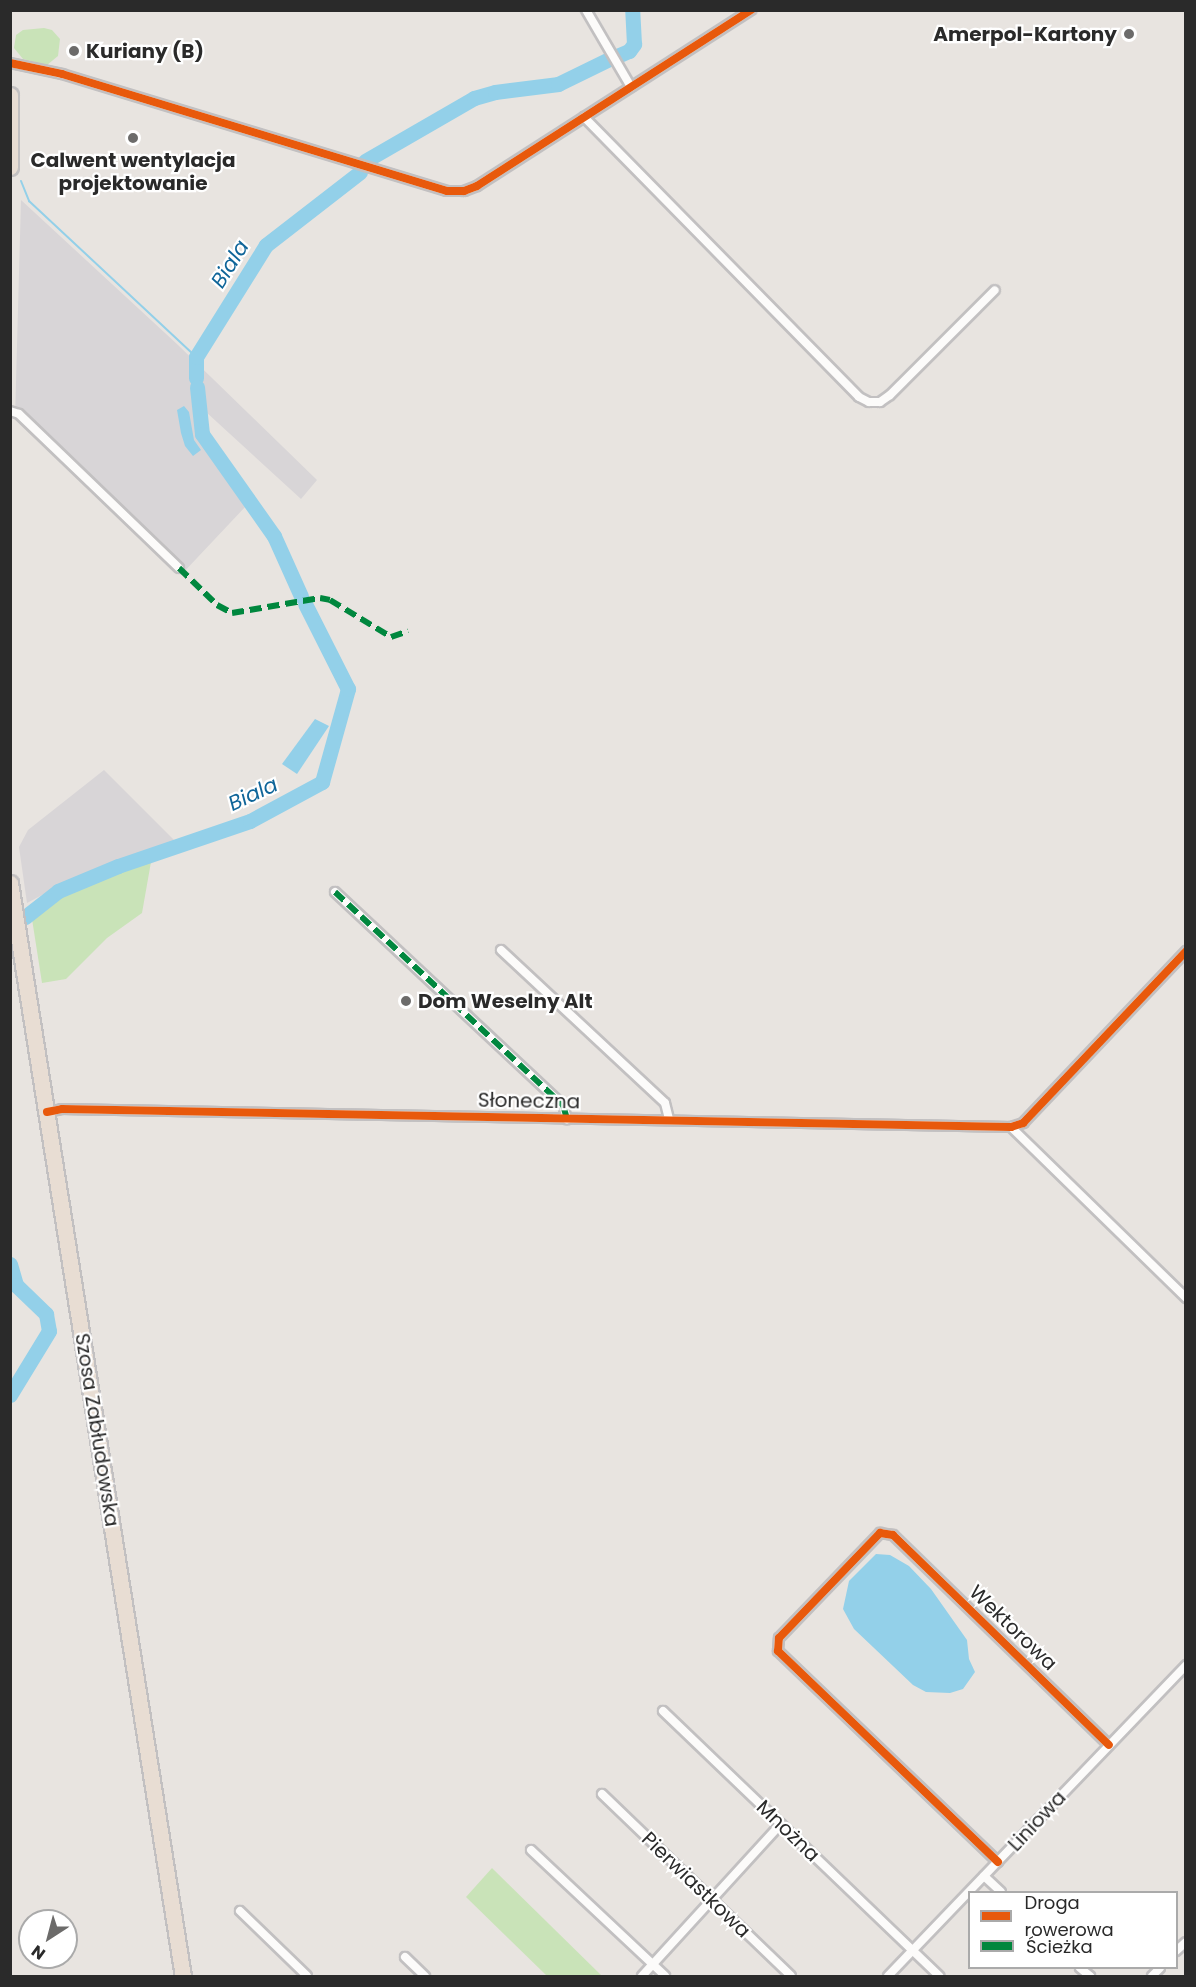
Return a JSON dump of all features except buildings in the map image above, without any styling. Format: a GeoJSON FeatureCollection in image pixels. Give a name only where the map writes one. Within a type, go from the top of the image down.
{"type":"FeatureCollection","features":[{"type":"Feature","properties":{"kind":"highway"},"geometry":{"type":"LineString","coordinates":[[10,95],[10,167]]}},
{"type":"Feature","properties":{"kind":"highway","name":"Szosa Zabłudowska"},"geometry":{"type":"LineString","coordinates":[[10,883],[183,1977]]}},
{"type":"Feature","properties":{"kind":"street"},"geometry":{"type":"LineString","coordinates":[[586,10],[631,87]]}},
{"type":"Feature","properties":{"kind":"street"},"geometry":{"type":"LineString","coordinates":[[10,63],[62,74],[447,191],[477,186],[751,10]]}},
{"type":"Feature","properties":{"kind":"street"},"geometry":{"type":"LineString","coordinates":[[584,117],[851,388],[869,402],[880,402],[890,395],[995,290]]}},
{"type":"Feature","properties":{"kind":"street"},"geometry":{"type":"LineString","coordinates":[[10,411],[19,414],[179,568]]}},
{"type":"Feature","properties":{"kind":"street"},"geometry":{"type":"LineString","coordinates":[[335,892],[563,1105],[567,1119]]}},
{"type":"Feature","properties":{"kind":"street"},"geometry":{"type":"LineString","coordinates":[[501,950],[665,1103],[669,1119]]}},
{"type":"Feature","properties":{"kind":"street"},"geometry":{"type":"LineString","coordinates":[[1185,951],[1023,1123],[1011,1127],[1185,1298]]}},
{"type":"Feature","properties":{"kind":"street","name":"Słoneczna"},"geometry":{"type":"LineString","coordinates":[[47,1112],[62,1109],[1011,1127]]}},
{"type":"Feature","properties":{"kind":"street","name":"Wektorowa"},"geometry":{"type":"LineString","coordinates":[[998,1862],[778,1651],[779,1638],[880,1533],[893,1535],[1109,1745]]}},
{"type":"Feature","properties":{"kind":"street","name":"Liniowa"},"geometry":{"type":"LineString","coordinates":[[970,1891],[1185,1665]]}},
{"type":"Feature","properties":{"kind":"street","name":"Mnożna"},"geometry":{"type":"LineString","coordinates":[[663,1711],[939,1977]]}},
{"type":"Feature","properties":{"kind":"street","name":"Pierwiastkowa"},"geometry":{"type":"LineString","coordinates":[[602,1794],[791,1977]]}},
{"type":"Feature","properties":{"kind":"street"},"geometry":{"type":"LineString","coordinates":[[642,1977],[781,1824]]}},
{"type":"Feature","properties":{"kind":"street"},"geometry":{"type":"LineString","coordinates":[[531,1850],[664,1977]]}},
{"type":"Feature","properties":{"kind":"street"},"geometry":{"type":"LineString","coordinates":[[984,1876],[999,1891]]}},
{"type":"Feature","properties":{"kind":"street","name":"Liniowa"},"geometry":{"type":"LineString","coordinates":[[888,1977],[968,1893]]}},
{"type":"Feature","properties":{"kind":"street"},"geometry":{"type":"LineString","coordinates":[[240,1911],[307,1977]]}},
{"type":"Feature","properties":{"kind":"street"},"geometry":{"type":"LineString","coordinates":[[405,1957],[425,1977]]}},
{"type":"Feature","properties":{"kind":"shaded area"},"geometry":{"type":"Polygon","coordinates":[[[21,200],[178,345],[317,480],[301,499],[194,401],[198,437],[246,506],[181,575],[15,419],[21,200]]]}},
{"type":"Feature","properties":{"kind":"shaded area"},"geometry":{"type":"Polygon","coordinates":[[[104,770],[175,841],[57,887],[27,903],[19,847],[28,830],[104,770]]]}},
{"type":"Feature","properties":{"kind":"green space"},"geometry":{"type":"Polygon","coordinates":[[[44,28],[52,30],[60,39],[58,56],[47,65],[23,59],[14,48],[16,35],[23,30],[44,28]]]}},
{"type":"Feature","properties":{"kind":"green space"},"geometry":{"type":"Polygon","coordinates":[[[151,862],[142,913],[107,938],[66,979],[42,983],[32,919],[54,898],[109,873],[151,862]]]}},
{"type":"Feature","properties":{"kind":"green space"},"geometry":{"type":"Polygon","coordinates":[[[492,1868],[602,1976],[547,1976],[466,1897],[492,1868]]]}},
{"type":"Feature","properties":{"kind":"water"},"geometry":{"type":"Polygon","coordinates":[[[184,406],[189,412],[194,440],[201,450],[193,456],[185,446],[181,433],[177,410],[184,406]]]}},
{"type":"Feature","properties":{"kind":"water"},"geometry":{"type":"Polygon","coordinates":[[[315,719],[329,726],[297,774],[282,764],[315,719]]]}},
{"type":"Feature","properties":{"kind":"water"},"geometry":{"type":"Polygon","coordinates":[[[876,1554],[890,1555],[909,1566],[931,1589],[967,1640],[969,1659],[975,1672],[963,1689],[950,1693],[926,1692],[913,1685],[854,1629],[843,1609],[849,1581],[876,1554]]]}},
{"type":"Feature","properties":{"kind":"waterway","name":"Biala"},"geometry":{"type":"LineString","coordinates":[[617,56],[629,51],[634,44],[632,10]]}},
{"type":"Feature","properties":{"kind":"waterway","name":"Biala"},"geometry":{"type":"LineString","coordinates":[[365,161],[474,98],[495,92],[558,84],[609,59]]}},
{"type":"Feature","properties":{"kind":"waterway","name":"Biala"},"geometry":{"type":"LineString","coordinates":[[196,378],[196,357],[266,245],[360,172]]}},
{"type":"Feature","properties":{"kind":"waterway"},"geometry":{"type":"LineString","coordinates":[[21,181],[29,201],[196,357]]}},
{"type":"Feature","properties":{"kind":"waterway","name":"Biala"},"geometry":{"type":"LineString","coordinates":[[197,387],[202,434],[274,536],[301,596]]}},
{"type":"Feature","properties":{"kind":"waterway","name":"Biala"},"geometry":{"type":"LineString","coordinates":[[25,917],[58,891],[118,866],[250,821],[322,782],[348,689],[305,604]]}},
{"type":"Feature","properties":{"kind":"waterway","name":"Biala"},"geometry":{"type":"LineString","coordinates":[[10,1264],[16,1285],[46,1314],[49,1331],[10,1395]]}},
{"type":"Feature","properties":{"kind":"marked path"},"geometry":{"type":"LineString","coordinates":[[179,568],[217,605],[232,613],[320,598],[330,600],[391,637],[408,631]]}},
{"type":"Feature","properties":{"kind":"marked path"},"geometry":{"type":"LineString","coordinates":[[335,892],[563,1105],[567,1119]]}},
{"type":"Feature","properties":{"kind":"cycle path"},"geometry":{"type":"LineString","coordinates":[[10,63],[62,74],[447,191],[464,191],[477,186],[751,10]]}},
{"type":"Feature","properties":{"kind":"cycle path"},"geometry":{"type":"LineString","coordinates":[[47,1112],[62,1109],[1011,1127],[1023,1123],[1186,951]]}},
{"type":"Feature","properties":{"kind":"cycle path"},"geometry":{"type":"LineString","coordinates":[[998,1862],[778,1651],[779,1638],[880,1533],[893,1535],[1109,1745]]}},
{"type":"Feature","properties":{"kind":"place","name":"Amerpol-Kartony"},"geometry":{"type":"Point","coordinates":[1129,34]}},
{"type":"Feature","properties":{"kind":"place","name":"Kuriany (B)"},"geometry":{"type":"Point","coordinates":[74,51]}},
{"type":"Feature","properties":{"kind":"place","name":"Calwent wentylacja projektowanie"},"geometry":{"type":"Point","coordinates":[133,138]}},
{"type":"Feature","properties":{"kind":"place","name":"Dom Weselny Alt"},"geometry":{"type":"Point","coordinates":[406,1001]}}]}
